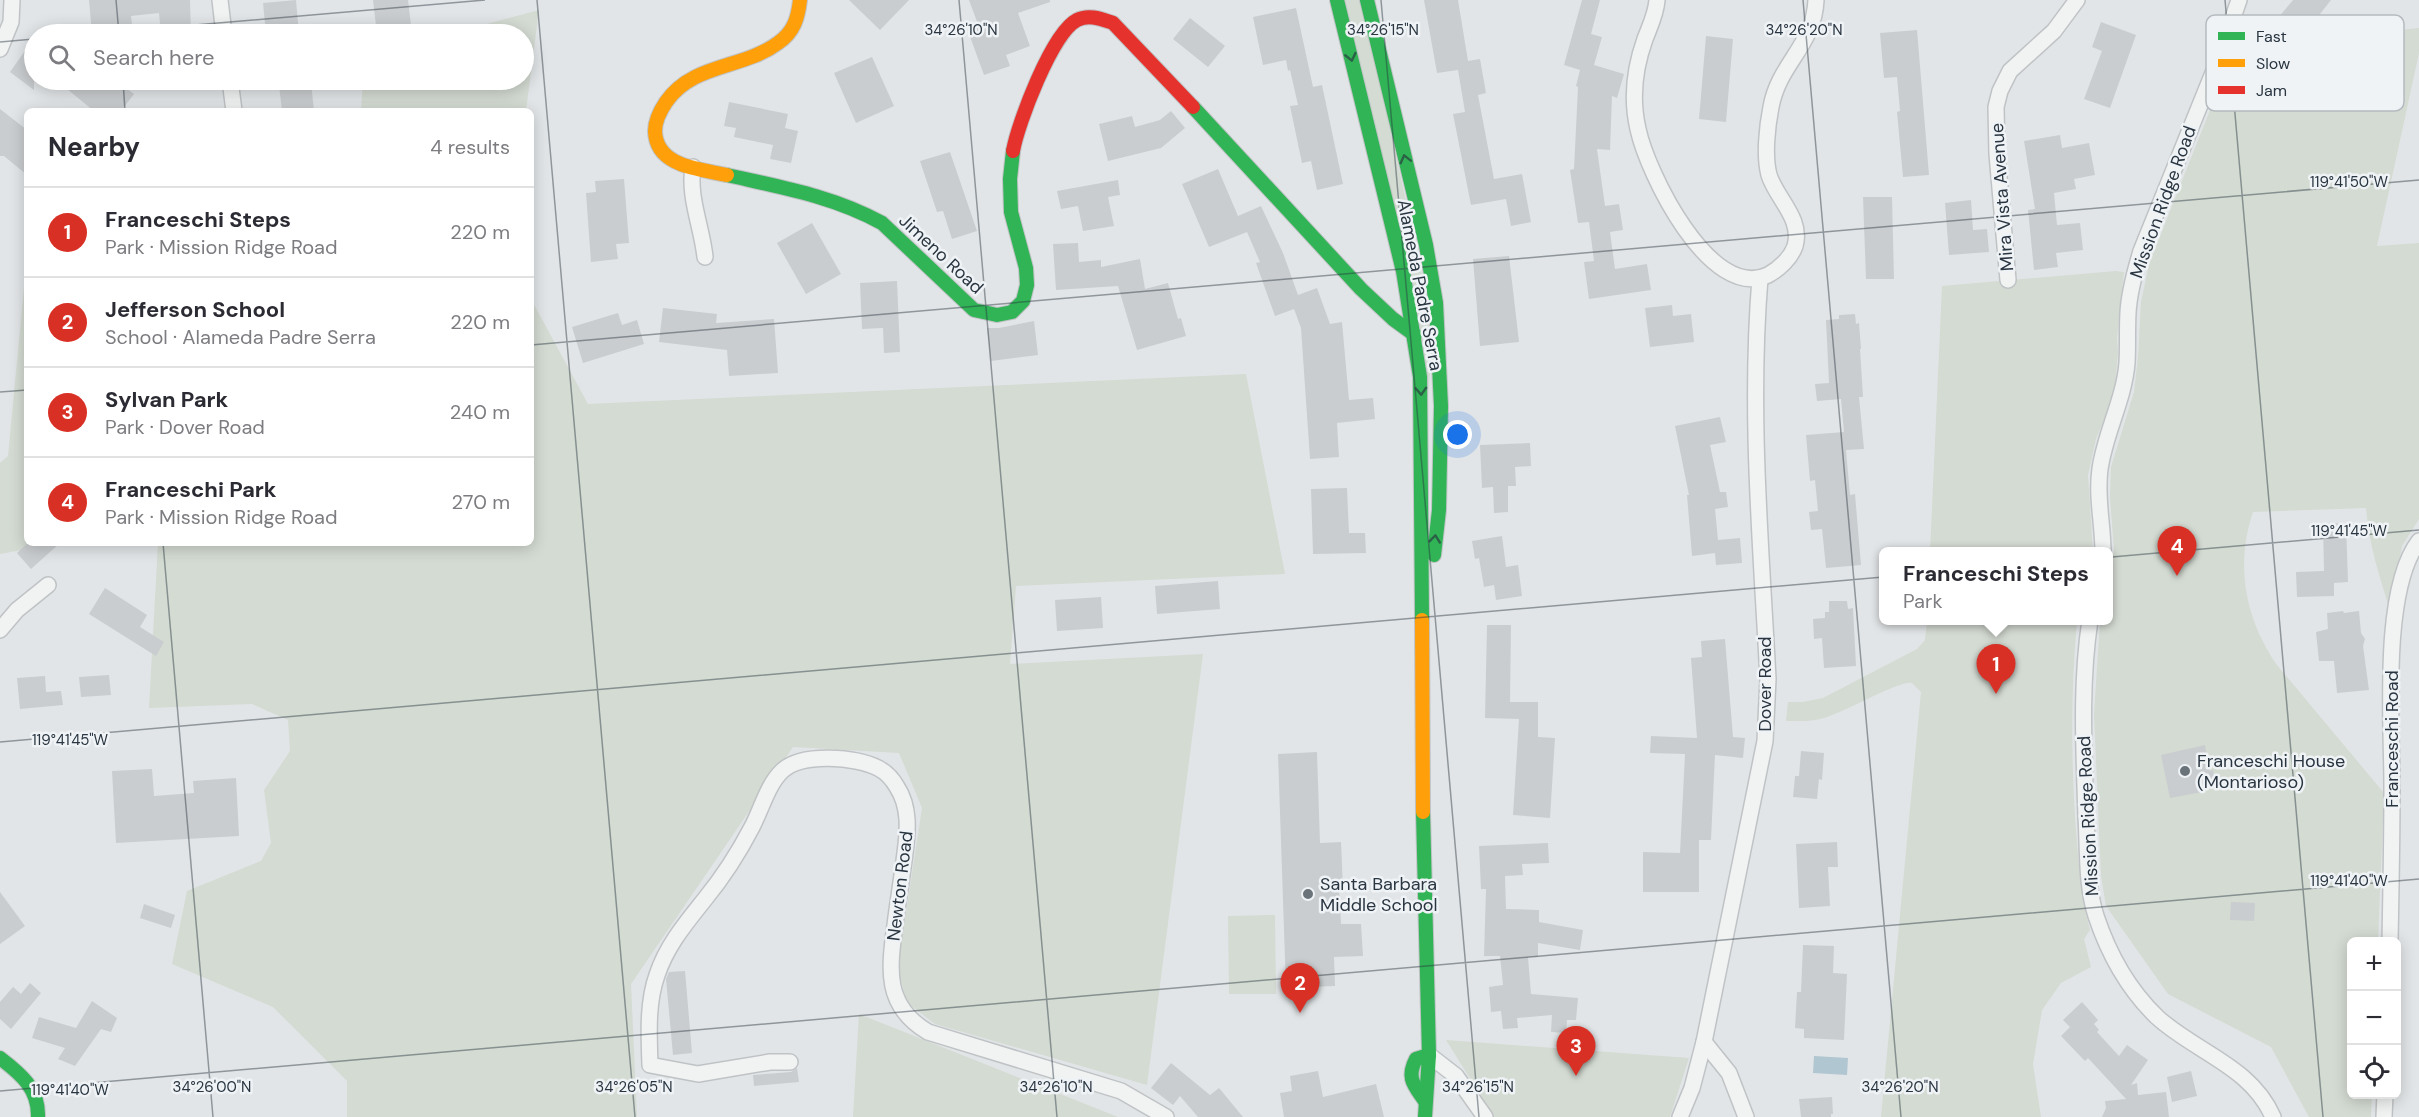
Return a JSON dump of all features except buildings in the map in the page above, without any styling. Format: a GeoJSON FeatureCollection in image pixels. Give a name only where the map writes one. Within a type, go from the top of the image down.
{"type":"FeatureCollection","features":[{"type":"Feature","properties":{"kind":"street"},"geometry":{"type":"LineString","coordinates":[[0,49],[11,22],[12,0]]}},
{"type":"Feature","properties":{"kind":"street"},"geometry":{"type":"LineString","coordinates":[[220,0],[223,24]]}},
{"type":"Feature","properties":{"kind":"street","name":"Jimeno Road"},"geometry":{"type":"LineString","coordinates":[[800,0],[799,16],[784,39],[770,49],[694,76],[686,81],[664,104],[655,123],[657,142],[668,158],[693,167],[836,200],[864,212],[882,223],[974,310],[994,317],[1005,315],[1014,310],[1026,294],[1026,274],[1013,226],[1010,181],[1012,156],[1022,112],[1063,31],[1077,19],[1095,17],[1113,23],[1256,173],[1361,289],[1414,335]]}},
{"type":"Feature","properties":{"kind":"street","name":"Alameda Padre Serra"},"geometry":{"type":"LineString","coordinates":[[1337,0],[1395,237],[1414,335],[1421,393],[1424,872],[1429,1054],[1425,1117]]}},
{"type":"Feature","properties":{"kind":"street","name":"Alameda Padre Serra"},"geometry":{"type":"LineString","coordinates":[[1367,0],[1426,245],[1439,328],[1442,398],[1439,510],[1424,618]]}},
{"type":"Feature","properties":{"kind":"street"},"geometry":{"type":"LineString","coordinates":[[1657,0],[1654,17],[1639,60],[1635,83],[1638,128],[1648,162],[1680,222],[1705,252],[1722,268],[1741,277],[1752,279],[1769,274],[1787,261],[1796,243],[1796,231],[1791,215],[1776,193],[1768,172],[1770,118],[1781,75],[1801,48],[1812,26],[1816,0]]}},
{"type":"Feature","properties":{"kind":"street","name":"Mira Vista Avenue"},"geometry":{"type":"LineString","coordinates":[[2008,280],[1997,154],[1996,107],[2000,91],[2010,71],[2054,31],[2077,0]]}},
{"type":"Feature","properties":{"kind":"street","name":"Mission Ridge Road"},"geometry":{"type":"LineString","coordinates":[[2234,15],[2239,0]]}},
{"type":"Feature","properties":{"kind":"street"},"geometry":{"type":"LineString","coordinates":[[231,90],[234,108]]}},
{"type":"Feature","properties":{"kind":"street","name":"Mission Ridge Road"},"geometry":{"type":"LineString","coordinates":[[2103,547],[2099,502],[2100,471],[2122,396],[2127,364],[2128,310],[2134,276],[2141,251],[2206,90]]}},
{"type":"Feature","properties":{"kind":"street"},"geometry":{"type":"LineString","coordinates":[[693,167],[690,180],[703,235],[705,257]]}},
{"type":"Feature","properties":{"kind":"street","name":"Dover Road"},"geometry":{"type":"LineString","coordinates":[[1680,1117],[1692,1088],[1704,1042],[1765,741],[1768,711],[1755,446],[1754,381],[1760,278]]}},
{"type":"Feature","properties":{"kind":"street","name":"Franceschi Road"},"geometry":{"type":"LineString","coordinates":[[2390,937],[2391,699],[2395,610],[2405,566],[2419,542]]}},
{"type":"Feature","properties":{"kind":"street"},"geometry":{"type":"LineString","coordinates":[[0,630],[17,610],[48,585]]}},
{"type":"Feature","properties":{"kind":"street","name":"Mission Ridge Road"},"geometry":{"type":"LineString","coordinates":[[2090,625],[2082,705],[2089,881],[2096,914],[2105,940],[2124,977],[2143,1003],[2167,1026],[2234,1069],[2253,1087],[2269,1108],[2272,1117]]}},
{"type":"Feature","properties":{"kind":"street","name":"Newton Road"},"geometry":{"type":"LineString","coordinates":[[790,1062],[770,1062],[698,1074],[650,1065],[649,1040],[652,995],[656,975],[671,942],[729,867],[783,771],[805,761],[836,758],[853,760],[880,769],[899,789],[904,801],[908,831],[890,966],[897,1000],[905,1014],[916,1025],[928,1032],[1121,1091],[1166,1117]]}},
{"type":"Feature","properties":{"kind":"street"},"geometry":{"type":"LineString","coordinates":[[1704,1042],[1729,1072],[1746,1117]]}},
{"type":"Feature","properties":{"kind":"street"},"geometry":{"type":"LineString","coordinates":[[1429,1054],[1456,1076],[1485,1117]]}},
{"type":"Feature","properties":{"kind":"street","name":"Alameda Padre Serra"},"geometry":{"type":"LineString","coordinates":[[1429,1054],[1439,1091],[1440,1108]]}},
{"type":"Feature","properties":{"kind":"street"},"geometry":{"type":"LineString","coordinates":[[0,1058],[20,1072],[30,1085],[35,1095],[38,1117]]}},
{"type":"Feature","properties":{"kind":"street"},"geometry":{"type":"LineString","coordinates":[[2384,1117],[2385,1099]]}},
{"type":"Feature","properties":{"kind":"shaded area"},"geometry":{"type":"Polygon","coordinates":[[[1343,0],[1362,0],[1434,329],[1427,408],[1343,0]]]}},
{"type":"Feature","properties":{"kind":"shaded area"},"geometry":{"type":"Polygon","coordinates":[[[539,10],[534,49],[534,24],[487,24],[539,10]]]}},
{"type":"Feature","properties":{"kind":"shaded area"},"geometry":{"type":"Polygon","coordinates":[[[2419,28],[2419,53],[2377,246],[2419,243],[2419,519],[2402,546],[2390,610],[2372,547],[2366,508],[2253,512],[2245,552],[2246,591],[2257,629],[2266,647],[2277,665],[2384,793],[2378,937],[2347,937],[2347,1099],[2372,1099],[2371,1117],[2309,1117],[2271,1047],[2168,994],[2106,906],[2101,876],[2094,714],[2100,625],[2113,625],[2114,550],[2110,498],[2111,467],[2134,392],[2141,302],[2149,264],[2210,111],[2404,111],[2404,30],[2419,28]]]}},
{"type":"Feature","properties":{"kind":"shaded area"},"geometry":{"type":"Polygon","coordinates":[[[362,90],[529,90],[526,108],[361,108],[362,90]]]}},
{"type":"Feature","properties":{"kind":"shaded area"},"geometry":{"type":"Polygon","coordinates":[[[2124,272],[2115,385],[2110,405],[2096,439],[2088,475],[2093,547],[1930,547],[1942,286],[2124,272]]]}},
{"type":"Feature","properties":{"kind":"shaded area"},"geometry":{"type":"Polygon","coordinates":[[[24,288],[24,546],[44,546],[0,554],[0,463],[8,456],[24,288]]]}},
{"type":"Feature","properties":{"kind":"shaded area"},"geometry":{"type":"Polygon","coordinates":[[[534,305],[588,404],[1246,374],[1285,574],[1016,586],[1010,664],[1203,654],[1147,1085],[935,1024],[906,1002],[898,965],[922,808],[899,753],[793,747],[631,984],[637,1117],[347,1117],[347,1081],[273,1007],[172,964],[187,891],[261,861],[271,843],[264,790],[290,751],[288,720],[252,704],[149,708],[158,546],[534,546],[534,305]]]}},
{"type":"Feature","properties":{"kind":"shaded area"},"geometry":{"type":"Polygon","coordinates":[[[1927,625],[2077,625],[2072,743],[2074,792],[2080,874],[2090,930],[2084,939],[2091,967],[2061,983],[2042,1010],[2033,1064],[2041,1117],[1881,1117],[1921,692],[1912,683],[1906,683],[1824,718],[1810,721],[1786,721],[1788,702],[1823,698],[1917,649],[1925,640],[1927,625]]]}},
{"type":"Feature","properties":{"kind":"shaded area"},"geometry":{"type":"Polygon","coordinates":[[[1275,915],[1276,994],[1229,994],[1228,916],[1275,915]]]}},
{"type":"Feature","properties":{"kind":"shaded area"},"geometry":{"type":"Polygon","coordinates":[[[859,1014],[1118,1117],[853,1117],[859,1014]]]}},
{"type":"Feature","properties":{"kind":"shaded area"},"geometry":{"type":"Polygon","coordinates":[[[1446,1040],[1689,1058],[1670,1117],[1494,1117],[1446,1040]]]}},
{"type":"Feature","properties":{"kind":"water"},"geometry":{"type":"Polygon","coordinates":[[[1814,1056],[1848,1058],[1847,1075],[1813,1073],[1814,1056]]]}},
{"type":"Feature","properties":{"kind":"traffic: fast"},"geometry":{"type":"LineString","coordinates":[[1337,0],[1403,271],[1420,377],[1422,620]]}},
{"type":"Feature","properties":{"kind":"traffic: fast"},"geometry":{"type":"LineString","coordinates":[[1367,0],[1426,245],[1436,303],[1441,406],[1439,510],[1434,555]]}},
{"type":"Feature","properties":{"kind":"traffic: fast"},"geometry":{"type":"LineString","coordinates":[[1193,107],[1361,289],[1393,319],[1415,335]]}},
{"type":"Feature","properties":{"kind":"traffic: fast"},"geometry":{"type":"LineString","coordinates":[[727,175],[825,199],[882,223],[974,310],[997,315],[1012,312],[1023,301],[1027,285],[1026,268],[1011,212],[1010,179],[1013,151]]}},
{"type":"Feature","properties":{"kind":"traffic: fast"},"geometry":{"type":"LineString","coordinates":[[1423,812],[1429,1055],[1425,1117]]}},
{"type":"Feature","properties":{"kind":"traffic: fast"},"geometry":{"type":"LineString","coordinates":[[1425,1101],[1413,1081],[1412,1071],[1416,1059],[1429,1055]]}},
{"type":"Feature","properties":{"kind":"traffic: fast"},"geometry":{"type":"LineString","coordinates":[[0,1058],[22,1076],[32,1090],[38,1107],[38,1117]]}},
{"type":"Feature","properties":{"kind":"traffic: slow"},"geometry":{"type":"LineString","coordinates":[[727,175],[693,168],[671,159],[657,143],[655,131],[658,116],[677,89],[690,80],[750,58],[783,39],[794,24],[800,0]]}},
{"type":"Feature","properties":{"kind":"traffic: slow"},"geometry":{"type":"LineString","coordinates":[[1422,620],[1423,812]]}},
{"type":"Feature","properties":{"kind":"traffic: jam"},"geometry":{"type":"LineString","coordinates":[[1013,151],[1029,101],[1047,60],[1067,28],[1077,20],[1086,17],[1113,23],[1193,107]]}},
{"type":"Feature","properties":{"kind":"place","name":"Franceschi Park"},"geometry":{"type":"Point","coordinates":[2177,576]}},
{"type":"Feature","properties":{"kind":"place","name":"Franceschi Steps"},"geometry":{"type":"Point","coordinates":[1996,694]}},
{"type":"Feature","properties":{"kind":"place","name":"Franceschi House (Montarioso)"},"geometry":{"type":"Point","coordinates":[2185,771]}},
{"type":"Feature","properties":{"kind":"place","name":"Santa Barbara Middle School"},"geometry":{"type":"Point","coordinates":[1308,894]}},
{"type":"Feature","properties":{"kind":"place","name":"Jefferson School"},"geometry":{"type":"Point","coordinates":[1300,1013]}},
{"type":"Feature","properties":{"kind":"place","name":"Sylvan Park"},"geometry":{"type":"Point","coordinates":[1576,1076]}}]}
